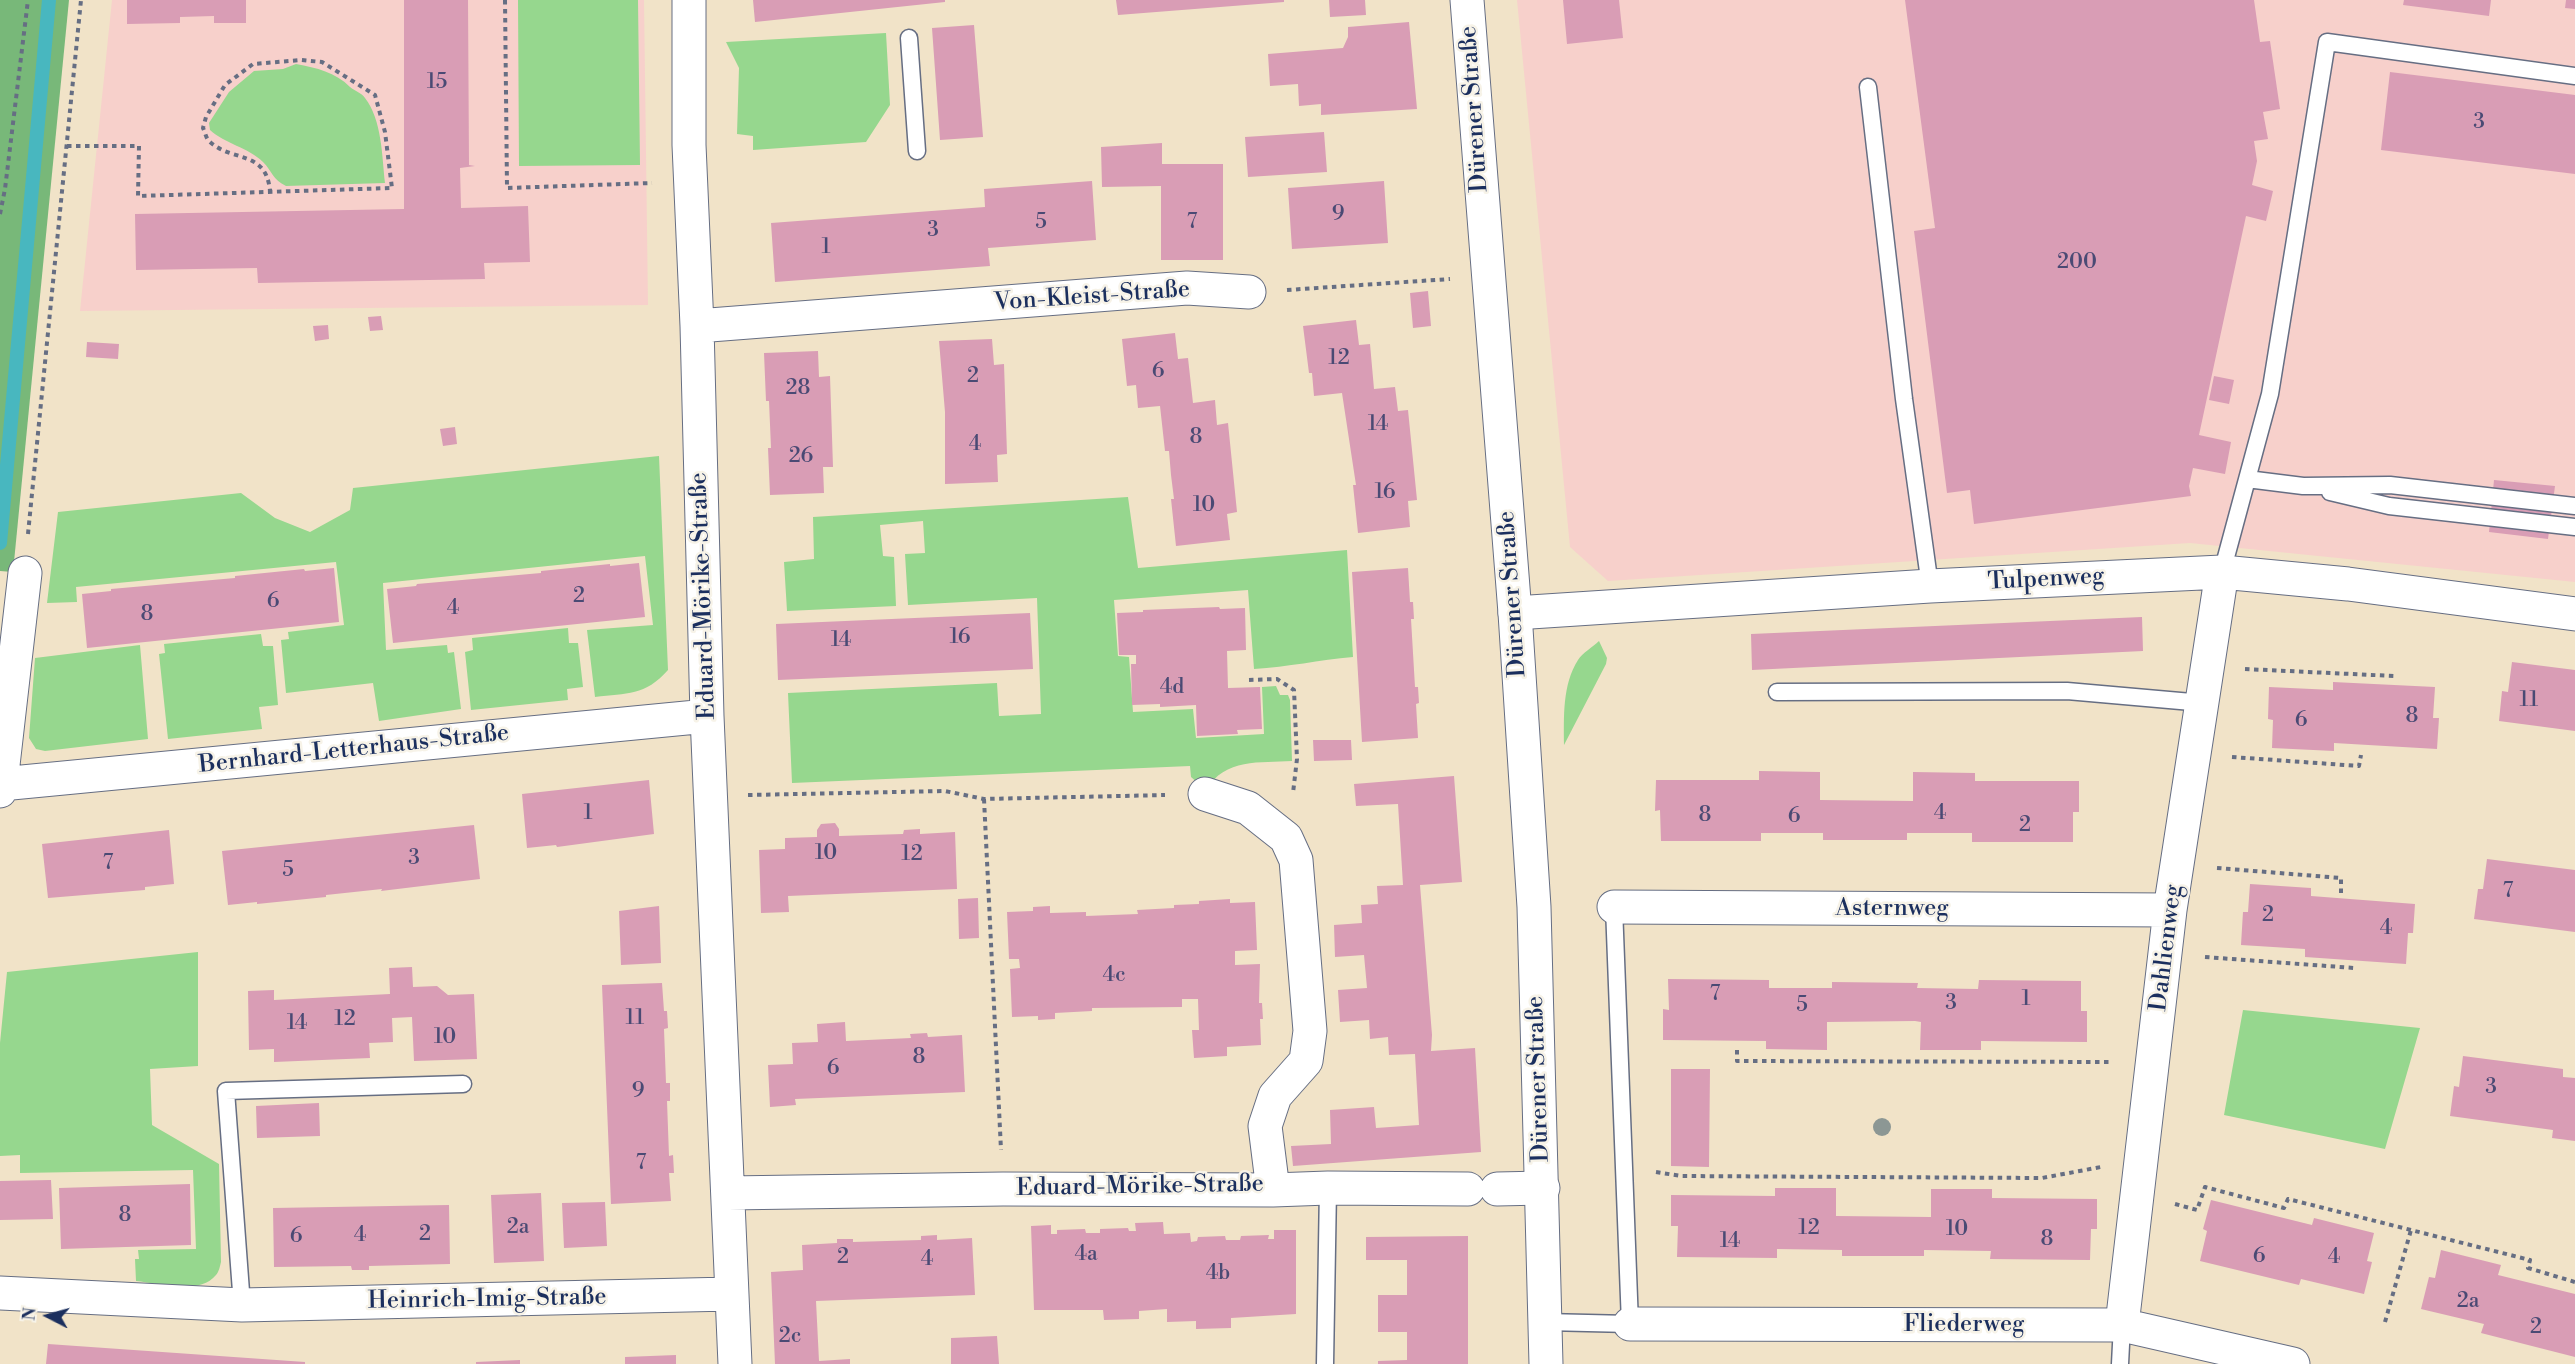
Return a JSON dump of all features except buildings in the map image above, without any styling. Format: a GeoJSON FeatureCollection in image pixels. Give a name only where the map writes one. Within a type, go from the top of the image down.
{"type":"FeatureCollection","features":[{"type":"Feature","properties":{"kind":"street","name":"Eduard-Mörike-Straße"},"geometry":{"type":"LineString","coordinates":[[689,0],[691,182],[707,716],[735,1364]]}},
{"type":"Feature","properties":{"kind":"street","name":"Dürener Straße"},"geometry":{"type":"LineString","coordinates":[[1467,0],[1515,613],[1534,907],[1546,1364]]}},
{"type":"Feature","properties":{"kind":"street","name":"Von-Kleist-Straße"},"geometry":{"type":"LineString","coordinates":[[697,326],[1187,288],[1249,292]]}},
{"type":"Feature","properties":{"kind":"street","name":"Tulpenweg"},"geometry":{"type":"LineString","coordinates":[[1515,613],[1930,586],[2222,572],[2348,584],[2575,614]]}},
{"type":"Feature","properties":{"kind":"street","name":"Dahlienweg"},"geometry":{"type":"LineString","coordinates":[[2122,1326],[2170,910],[2222,572]]}},
{"type":"Feature","properties":{"kind":"street"},"geometry":{"type":"LineString","coordinates":[[0,791],[25,573]]}},
{"type":"Feature","properties":{"kind":"street","name":"Bernhard-Letterhaus-Straße"},"geometry":{"type":"LineString","coordinates":[[1,784],[707,716]]}},
{"type":"Feature","properties":{"kind":"street"},"geometry":{"type":"LineString","coordinates":[[1205,794],[1248,808],[1286,838]]}},
{"type":"Feature","properties":{"kind":"street","name":"Eduard-Mörike-Straße"},"geometry":{"type":"LineString","coordinates":[[728,1192],[1003,1189],[1274,1190],[1265,1126],[1275,1096],[1306,1061],[1310,1031],[1296,860],[1286,838]]}},
{"type":"Feature","properties":{"kind":"street","name":"Asternweg"},"geometry":{"type":"LineString","coordinates":[[1614,908],[2170,910]]}},
{"type":"Feature","properties":{"kind":"street","name":"Dürener Straße"},"geometry":{"type":"LineString","coordinates":[[1274,1190],[1543,1188]]}},
{"type":"Feature","properties":{"kind":"street","name":"Heinrich-Imig-Straße"},"geometry":{"type":"LineString","coordinates":[[0,1293],[242,1305],[731,1294]]}},
{"type":"Feature","properties":{"kind":"street","name":"Fliederweg"},"geometry":{"type":"LineString","coordinates":[[1630,1324],[2122,1326],[2293,1364]]}},
{"type":"Feature","properties":{"kind":"lane"},"geometry":{"type":"LineString","coordinates":[[909,38],[917,151]]}},
{"type":"Feature","properties":{"kind":"lane"},"geometry":{"type":"LineString","coordinates":[[2222,572],[2270,394],[2327,42],[2575,76]]}},
{"type":"Feature","properties":{"kind":"lane"},"geometry":{"type":"LineString","coordinates":[[1868,87],[1930,586]]}},
{"type":"Feature","properties":{"kind":"lane"},"geometry":{"type":"LineString","coordinates":[[2247,479],[2303,486],[2389,506],[2575,527]]}},
{"type":"Feature","properties":{"kind":"lane"},"geometry":{"type":"LineString","coordinates":[[2303,486],[2390,485],[2575,506]]}},
{"type":"Feature","properties":{"kind":"lane"},"geometry":{"type":"LineString","coordinates":[[1777,692],[2067,691],[2202,703]]}},
{"type":"Feature","properties":{"kind":"lane"},"geometry":{"type":"LineString","coordinates":[[1545,1322],[1630,1324],[1614,908]]}},
{"type":"Feature","properties":{"kind":"lane"},"geometry":{"type":"LineString","coordinates":[[242,1305],[226,1091],[463,1084]]}},
{"type":"Feature","properties":{"kind":"lane"},"geometry":{"type":"LineString","coordinates":[[1324,1364],[1328,1188]]}},
{"type":"Feature","properties":{"kind":"lane"},"geometry":{"type":"LineString","coordinates":[[2120,1364],[2122,1326]]}},
{"type":"Feature","properties":{"kind":"path"},"geometry":{"type":"LineString","coordinates":[[0,214],[28,0]]}},
{"type":"Feature","properties":{"kind":"path"},"geometry":{"type":"LineString","coordinates":[[28,537],[81,0]]}},
{"type":"Feature","properties":{"kind":"path"},"geometry":{"type":"LineString","coordinates":[[505,0],[507,188],[691,182]]}},
{"type":"Feature","properties":{"kind":"path"},"geometry":{"type":"LineString","coordinates":[[67,146],[139,146],[138,196],[392,188],[385,132],[375,95],[322,62],[301,60],[253,64],[225,85],[206,117],[203,128],[209,140],[229,152],[253,160],[263,168],[269,180],[270,191]]}},
{"type":"Feature","properties":{"kind":"path"},"geometry":{"type":"LineString","coordinates":[[1249,292],[1487,276]]}},
{"type":"Feature","properties":{"kind":"path"},"geometry":{"type":"LineString","coordinates":[[2208,667],[2394,676]]}},
{"type":"Feature","properties":{"kind":"path"},"geometry":{"type":"LineString","coordinates":[[1249,680],[1277,679],[1294,690],[1298,759],[1286,838]]}},
{"type":"Feature","properties":{"kind":"path"},"geometry":{"type":"LineString","coordinates":[[2195,755],[2359,766],[2361,755]]}},
{"type":"Feature","properties":{"kind":"path"},"geometry":{"type":"LineString","coordinates":[[711,795],[945,790],[984,799],[1205,794]]}},
{"type":"Feature","properties":{"kind":"path"},"geometry":{"type":"LineString","coordinates":[[984,799],[1003,1189]]}},
{"type":"Feature","properties":{"kind":"path"},"geometry":{"type":"LineString","coordinates":[[2177,865],[2342,878],[2341,894]]}},
{"type":"Feature","properties":{"kind":"path"},"geometry":{"type":"LineString","coordinates":[[2165,954],[2354,968]]}},
{"type":"Feature","properties":{"kind":"path"},"geometry":{"type":"LineString","coordinates":[[1737,1050],[1737,1060],[2113,1062]]}},
{"type":"Feature","properties":{"kind":"path"},"geometry":{"type":"LineString","coordinates":[[1624,1167],[1681,1176],[2030,1178],[2105,1166],[2197,1210],[2205,1188],[2284,1208],[2288,1199],[2530,1260],[2528,1269],[2575,1282]]}},
{"type":"Feature","properties":{"kind":"path"},"geometry":{"type":"LineString","coordinates":[[2385,1322],[2411,1230]]}},
{"type":"Feature","properties":{"kind":"shaded area"},"geometry":{"type":"Polygon","coordinates":[[[112,0],[644,0],[648,305],[80,311],[112,0]]]}},
{"type":"Feature","properties":{"kind":"shaded area"},"geometry":{"type":"Polygon","coordinates":[[[1517,0],[2575,0],[2575,582],[2190,543],[1608,581],[1570,547],[1517,0]]]}},
{"type":"Feature","properties":{"kind":"green space"},"geometry":{"type":"Polygon","coordinates":[[[0,0],[69,0],[13,572],[0,571],[0,0]]]}},
{"type":"Feature","properties":{"kind":"green space"},"geometry":{"type":"Polygon","coordinates":[[[518,0],[638,0],[640,165],[519,166],[518,0]]]}},
{"type":"Feature","properties":{"kind":"green space"},"geometry":{"type":"Polygon","coordinates":[[[886,33],[890,105],[866,142],[753,150],[753,136],[737,134],[739,68],[726,42],[886,33]]]}},
{"type":"Feature","properties":{"kind":"green space"},"geometry":{"type":"Polygon","coordinates":[[[296,64],[332,74],[364,96],[371,107],[378,127],[385,183],[286,186],[278,181],[257,157],[222,139],[210,130],[209,123],[229,92],[254,71],[283,69],[296,64]]]}},
{"type":"Feature","properties":{"kind":"green space"},"geometry":{"type":"Polygon","coordinates":[[[659,456],[668,670],[651,685],[635,692],[595,697],[587,630],[653,625],[645,556],[383,583],[386,650],[447,645],[448,653],[454,652],[461,709],[379,721],[373,683],[286,693],[281,640],[289,639],[288,632],[344,625],[336,562],[76,587],[77,602],[47,603],[58,512],[241,493],[275,518],[310,532],[350,510],[353,488],[659,456]]]}},
{"type":"Feature","properties":{"kind":"green space"},"geometry":{"type":"Polygon","coordinates":[[[1128,497],[1138,568],[1347,550],[1353,657],[1254,669],[1248,590],[1114,600],[1118,656],[1129,657],[1133,712],[1193,709],[1196,738],[1264,734],[1262,687],[1276,686],[1280,695],[1288,695],[1290,700],[1292,761],[1244,764],[1233,767],[1223,772],[1206,790],[1191,777],[1190,766],[792,783],[788,693],[997,683],[999,716],[1041,714],[1037,598],[908,605],[905,554],[925,553],[923,521],[880,525],[883,556],[894,557],[896,606],[787,611],[784,562],[814,559],[813,517],[1128,497]]]}},
{"type":"Feature","properties":{"kind":"green space"},"geometry":{"type":"Polygon","coordinates":[[[568,628],[569,643],[578,643],[583,687],[567,689],[568,700],[471,710],[465,652],[473,650],[472,638],[568,628]]]}},
{"type":"Feature","properties":{"kind":"green space"},"geometry":{"type":"Polygon","coordinates":[[[261,634],[263,646],[273,646],[278,705],[259,707],[262,729],[168,739],[159,654],[165,653],[164,644],[261,634]]]}},
{"type":"Feature","properties":{"kind":"green space"},"geometry":{"type":"Polygon","coordinates":[[[1599,641],[1607,658],[1606,664],[1564,745],[1565,702],[1569,680],[1580,657],[1599,641]]]}},
{"type":"Feature","properties":{"kind":"green space"},"geometry":{"type":"Polygon","coordinates":[[[140,645],[148,739],[45,751],[36,749],[29,738],[35,658],[140,645]]]}},
{"type":"Feature","properties":{"kind":"green space"},"geometry":{"type":"Polygon","coordinates":[[[198,952],[198,1066],[150,1069],[152,1125],[219,1164],[221,1262],[217,1274],[209,1281],[189,1287],[178,1287],[136,1281],[135,1259],[139,1259],[138,1250],[196,1249],[193,1170],[20,1173],[20,1155],[0,1156],[0,1043],[7,972],[198,952]]]}},
{"type":"Feature","properties":{"kind":"green space"},"geometry":{"type":"Polygon","coordinates":[[[2243,1010],[2420,1028],[2385,1149],[2224,1115],[2243,1010]]]}},
{"type":"Feature","properties":{"kind":"waterway"},"geometry":{"type":"LineString","coordinates":[[0,543],[49,0]]}}]}
